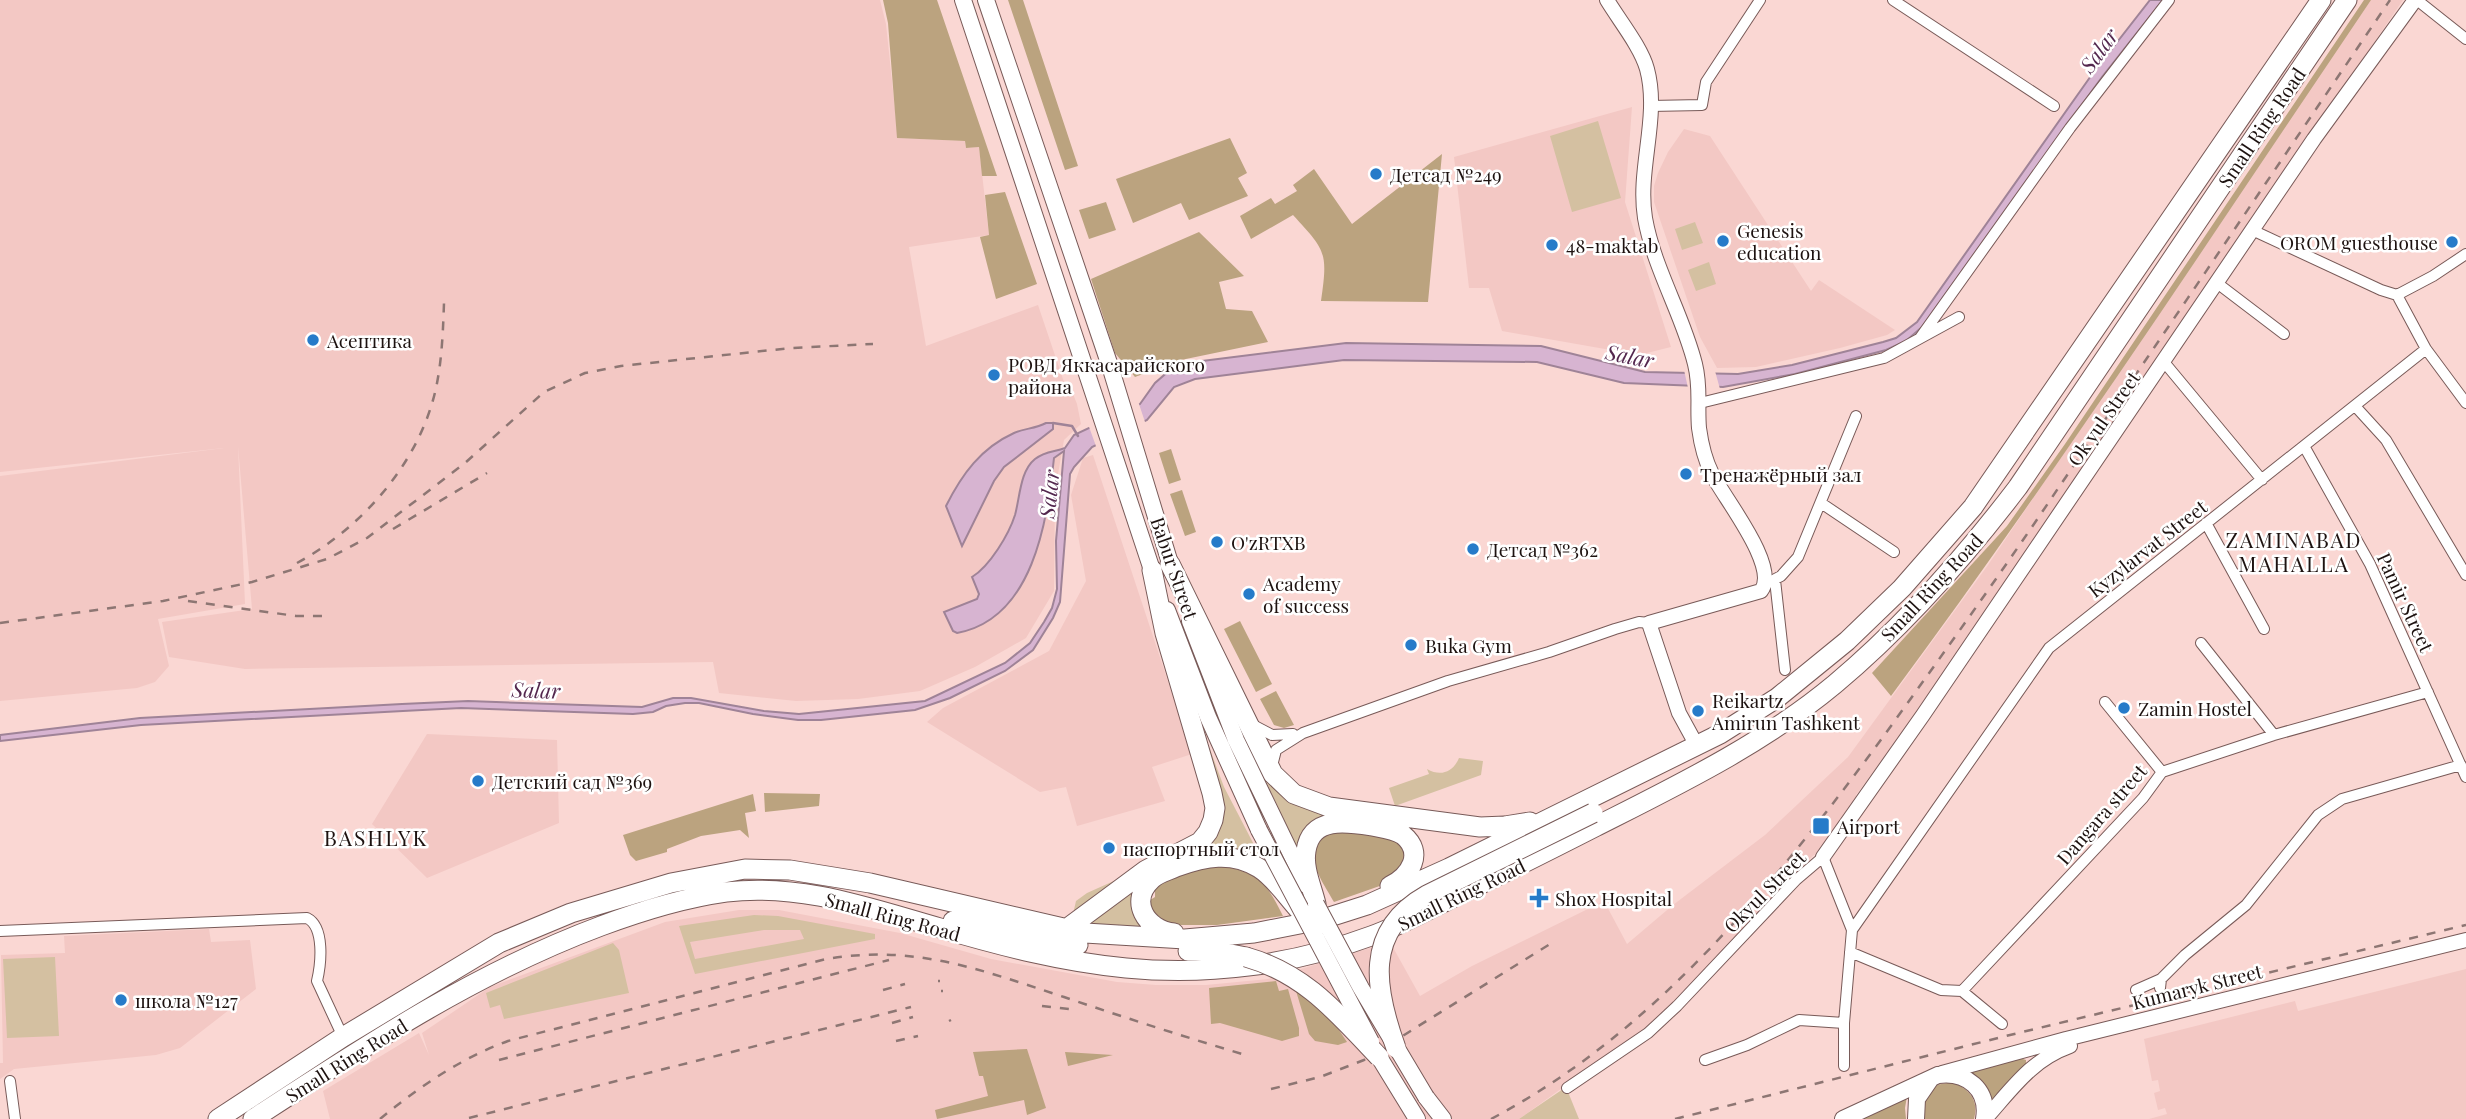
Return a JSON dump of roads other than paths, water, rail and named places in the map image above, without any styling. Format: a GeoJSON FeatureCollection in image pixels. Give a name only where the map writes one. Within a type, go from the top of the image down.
{"type":"FeatureCollection","features":[{"type":"Feature","properties":{"kind":"highway","name":"Small Ring Road"},"geometry":{"type":"LineString","coordinates":[[218,1119],[348,1045],[525,957],[638,913],[694,897],[750,890],[789,890],[1069,960],[1166,970],[1205,970],[1284,961],[1389,929],[1704,758],[1835,652],[1902,588],[1955,530],[2003,466],[2321,0]]}},
{"type":"Feature","properties":{"kind":"highway","name":"Small Ring Road"},"geometry":{"type":"LineString","coordinates":[[253,1119],[348,1045],[476,956],[546,922],[634,892],[695,877],[745,869],[790,870],[879,885],[1065,930],[1105,936],[1159,939],[1227,936],[1287,928],[1312,912],[1367,905],[1554,817],[1704,758],[1748,744],[1802,709],[1846,675],[1926,596],[1984,530],[2018,487],[2347,0]]}},
{"type":"Feature","properties":{"kind":"highway"},"geometry":{"type":"LineString","coordinates":[[1161,567],[1246,718],[1273,775],[1298,797],[1329,807],[1486,827],[1554,817]]}},
{"type":"Feature","properties":{"kind":"highway"},"geometry":{"type":"LineString","coordinates":[[1065,930],[1146,870],[1196,845],[1208,832],[1214,816],[1213,793],[1165,634],[1161,567]]}},
{"type":"Feature","properties":{"kind":"highway"},"geometry":{"type":"LineString","coordinates":[[1388,1053],[1379,972],[1384,942],[1401,914],[1427,895],[1704,758]]}},
{"type":"Feature","properties":{"kind":"highway"},"geometry":{"type":"LineString","coordinates":[[1343,822],[1393,830],[1404,836],[1411,845],[1414,853],[1412,867],[1402,879],[1312,912],[1305,853],[1310,839],[1321,827],[1343,822]]}},
{"type":"Feature","properties":{"kind":"highway"},"geometry":{"type":"LineString","coordinates":[[1227,936],[1170,933],[1153,926],[1144,914],[1142,906],[1145,888],[1154,877],[1170,869],[1200,859],[1230,857],[1264,871],[1312,912]]}},
{"type":"Feature","properties":{"kind":"highway"},"geometry":{"type":"LineString","coordinates":[[789,890],[790,870]]}},
{"type":"Feature","properties":{"kind":"highway"},"geometry":{"type":"LineString","coordinates":[[884,912],[965,922],[1087,946],[1144,951],[1216,951],[1256,960],[1286,972],[1313,990],[1388,1053]]}},
{"type":"Feature","properties":{"kind":"main road","name":"Babur Street"},"geometry":{"type":"LineString","coordinates":[[963,0],[1112,446],[1161,567],[1312,912]]}},
{"type":"Feature","properties":{"kind":"main road"},"geometry":{"type":"LineString","coordinates":[[986,0],[1110,366],[1132,439],[1161,567]]}},
{"type":"Feature","properties":{"kind":"main road"},"geometry":{"type":"LineString","coordinates":[[1088,372],[1102,377],[1110,366]]}},
{"type":"Feature","properties":{"kind":"main road","name":"Babur Street"},"geometry":{"type":"LineString","coordinates":[[1161,567],[1208,717],[1259,830],[1312,912],[1388,1053],[1414,1115]]}},
{"type":"Feature","properties":{"kind":"main road","name":"Babur Street"},"geometry":{"type":"LineString","coordinates":[[1388,1053],[1441,1119]]}},
{"type":"Feature","properties":{"kind":"main road"},"geometry":{"type":"LineString","coordinates":[[1916,1119],[1915,1106],[1920,1092],[1938,1075]]}},
{"type":"Feature","properties":{"kind":"main road","name":"Kumaryk Street"},"geometry":{"type":"LineString","coordinates":[[1843,1119],[1938,1075],[1955,1075],[1974,1083],[1984,1098],[1985,1119]]}},
{"type":"Feature","properties":{"kind":"main road"},"geometry":{"type":"LineString","coordinates":[[1837,1119],[1859,1111]]}},
{"type":"Feature","properties":{"kind":"street"},"geometry":{"type":"LineString","coordinates":[[1607,0],[1644,61],[1648,76],[1650,106],[1644,184],[1646,219],[1663,278],[1695,366],[1700,397],[1699,427],[1711,472],[1762,559],[1769,581],[1785,670]]}},
{"type":"Feature","properties":{"kind":"street"},"geometry":{"type":"LineString","coordinates":[[1650,106],[1702,106],[1706,82],[1760,0]]}},
{"type":"Feature","properties":{"kind":"street"},"geometry":{"type":"LineString","coordinates":[[1893,0],[2054,106]]}},
{"type":"Feature","properties":{"kind":"street"},"geometry":{"type":"LineString","coordinates":[[1920,338],[2070,128],[2169,0]]}},
{"type":"Feature","properties":{"kind":"street"},"geometry":{"type":"LineString","coordinates":[[2416,0],[2466,39]]}},
{"type":"Feature","properties":{"kind":"street","name":"Ok yul Street"},"geometry":{"type":"LineString","coordinates":[[1823,858],[2252,230],[2416,0]]}},
{"type":"Feature","properties":{"kind":"street"},"geometry":{"type":"LineString","coordinates":[[2252,230],[2381,290],[2398,295],[2466,254]]}},
{"type":"Feature","properties":{"kind":"street"},"geometry":{"type":"LineString","coordinates":[[2217,283],[2284,334]]}},
{"type":"Feature","properties":{"kind":"street"},"geometry":{"type":"LineString","coordinates":[[2398,295],[2426,349],[2466,403]]}},
{"type":"Feature","properties":{"kind":"street"},"geometry":{"type":"LineString","coordinates":[[1700,397],[1884,358],[1959,317]]}},
{"type":"Feature","properties":{"kind":"street","name":"Kyzylarvat Street"},"geometry":{"type":"LineString","coordinates":[[1852,930],[2049,648],[2426,349]]}},
{"type":"Feature","properties":{"kind":"street"},"geometry":{"type":"LineString","coordinates":[[2164,362],[2262,480]]}},
{"type":"Feature","properties":{"kind":"street"},"geometry":{"type":"LineString","coordinates":[[2355,406],[2386,440],[2466,575]]}},
{"type":"Feature","properties":{"kind":"street"},"geometry":{"type":"LineString","coordinates":[[1273,775],[1271,760],[1274,753],[1281,745],[1303,733],[1448,681],[1549,652],[1615,629],[1639,622],[1649,623],[1761,591],[1798,557],[1857,416]]}},
{"type":"Feature","properties":{"kind":"street","name":"Pamir Street"},"geometry":{"type":"LineString","coordinates":[[2304,446],[2370,564],[2466,778]]}},
{"type":"Feature","properties":{"kind":"street"},"geometry":{"type":"LineString","coordinates":[[1821,503],[1894,552]]}},
{"type":"Feature","properties":{"kind":"street"},"geometry":{"type":"LineString","coordinates":[[2206,523],[2264,629]]}},
{"type":"Feature","properties":{"kind":"street"},"geometry":{"type":"LineString","coordinates":[[1649,623],[1679,713],[1704,758]]}},
{"type":"Feature","properties":{"kind":"street"},"geometry":{"type":"LineString","coordinates":[[2201,643],[2274,735]]}},
{"type":"Feature","properties":{"kind":"street","name":"Dangara street"},"geometry":{"type":"LineString","coordinates":[[1962,991],[2143,798],[2162,772],[2274,735],[2428,692]]}},
{"type":"Feature","properties":{"kind":"street"},"geometry":{"type":"LineString","coordinates":[[2105,702],[2162,772]]}},
{"type":"Feature","properties":{"kind":"street"},"geometry":{"type":"LineString","coordinates":[[1246,718],[1257,728],[1272,735],[1303,733]]}},
{"type":"Feature","properties":{"kind":"street"},"geometry":{"type":"LineString","coordinates":[[2136,990],[2160,983],[2185,955],[2246,905],[2318,815],[2342,799],[2460,765]]}},
{"type":"Feature","properties":{"kind":"street","name":"Okyul Street"},"geometry":{"type":"LineString","coordinates":[[1567,1088],[1648,1033],[1796,880],[1823,858],[1852,930],[1844,1023],[1844,1066]]}},
{"type":"Feature","properties":{"kind":"street"},"geometry":{"type":"LineString","coordinates":[[0,931],[307,918],[314,922],[318,929],[320,969],[317,981],[348,1045]]}},
{"type":"Feature","properties":{"kind":"street","name":"Kumaryk Street"},"geometry":{"type":"LineString","coordinates":[[1938,1075],[2066,1039],[2466,940]]}},
{"type":"Feature","properties":{"kind":"street","name":"Kumaryk Street"},"geometry":{"type":"LineString","coordinates":[[1985,1119],[2032,1066],[2047,1055],[2069,1046],[2466,948]]}},
{"type":"Feature","properties":{"kind":"street"},"geometry":{"type":"LineString","coordinates":[[1850,952],[1941,990],[1962,991],[2002,1024]]}},
{"type":"Feature","properties":{"kind":"street"},"geometry":{"type":"LineString","coordinates":[[1705,1060],[1747,1045],[1799,1020],[1844,1023]]}},
{"type":"Feature","properties":{"kind":"street"},"geometry":{"type":"LineString","coordinates":[[10,1081],[15,1119]]}},
{"type":"Feature","properties":{"kind":"water","name":"Salar"},"geometry":{"type":"Polygon","coordinates":[[[2150,0],[2163,0],[2102,77],[1922,327],[1906,341],[1886,350],[1795,374],[1723,387],[1624,383],[1537,362],[1344,360],[1195,379],[1174,387],[1147,420],[1092,447],[1074,467],[1070,474],[1060,602],[1053,618],[1033,650],[1005,671],[950,698],[915,710],[821,720],[753,714],[699,703],[666,706],[653,712],[633,714],[461,708],[141,725],[0,741],[0,735],[140,718],[468,701],[642,707],[673,698],[691,698],[764,711],[799,714],[925,701],[1005,663],[1030,643],[1052,608],[1057,589],[1056,541],[1064,451],[1054,458],[1040,538],[1019,588],[1003,609],[983,624],[957,633],[953,631],[944,612],[977,599],[979,594],[972,577],[992,558],[1008,531],[1015,515],[1023,477],[1030,464],[1042,454],[1065,448],[1074,435],[1140,404],[1155,383],[1170,370],[1194,362],[1346,343],[1541,346],[1645,372],[1738,374],[1792,365],[1896,338],[1917,322],[2093,73],[2150,0]]]}},
{"type":"Feature","properties":{"kind":"water"},"geometry":{"type":"Polygon","coordinates":[[[1053,423],[1053,429],[1004,467],[994,481],[962,546],[946,506],[959,483],[982,454],[1002,439],[1053,423]]]}},
{"type":"Feature","properties":{"kind":"waterway"},"geometry":{"type":"LineString","coordinates":[[1053,423],[1072,426],[1078,436]]}},
{"type":"Feature","properties":{"kind":"railway"},"geometry":{"type":"LineString","coordinates":[[1491,1119],[1551,1084],[1607,1043],[1659,999],[1755,900],[1799,846],[1883,737],[1994,582],[2390,0]]}},
{"type":"Feature","properties":{"kind":"railway"},"geometry":{"type":"LineString","coordinates":[[297,563],[344,531],[365,512],[385,490],[417,442],[436,388],[444,303]]}},
{"type":"Feature","properties":{"kind":"railway"},"geometry":{"type":"LineString","coordinates":[[0,623],[163,601],[252,582],[327,559],[367,538],[465,463],[544,392],[585,373],[621,366],[791,348],[873,344]]}},
{"type":"Feature","properties":{"kind":"railway"},"geometry":{"type":"LineString","coordinates":[[393,529],[487,473]]}},
{"type":"Feature","properties":{"kind":"railway"},"geometry":{"type":"LineString","coordinates":[[188,601],[296,616],[330,616]]}},
{"type":"Feature","properties":{"kind":"railway"},"geometry":{"type":"LineString","coordinates":[[1675,1119],[2466,925]]}},
{"type":"Feature","properties":{"kind":"railway"},"geometry":{"type":"LineString","coordinates":[[1271,1089],[1320,1077],[1364,1060],[1550,944]]}},
{"type":"Feature","properties":{"kind":"railway"},"geometry":{"type":"LineString","coordinates":[[380,1119],[441,1074],[508,1041],[826,959],[859,955],[919,957],[976,969],[1242,1054]]}},
{"type":"Feature","properties":{"kind":"railway"},"geometry":{"type":"LineString","coordinates":[[499,1060],[889,960]]}},
{"type":"Feature","properties":{"kind":"railway"},"geometry":{"type":"LineString","coordinates":[[883,990],[905,984]]}},
{"type":"Feature","properties":{"kind":"railway"},"geometry":{"type":"LineString","coordinates":[[1042,1006],[1077,1010]]}},
{"type":"Feature","properties":{"kind":"railway"},"geometry":{"type":"LineString","coordinates":[[469,1118],[911,1007]]}},
{"type":"Feature","properties":{"kind":"railway"},"geometry":{"type":"LineString","coordinates":[[892,1023],[913,1017]]}},
{"type":"Feature","properties":{"kind":"railway"},"geometry":{"type":"LineString","coordinates":[[896,1041],[918,1036]]}},
{"type":"Feature","properties":{"kind":"place","name":"Детсад №249"},"geometry":{"type":"Point","coordinates":[1376,174]}},
{"type":"Feature","properties":{"kind":"place","name":"Genesis education"},"geometry":{"type":"Point","coordinates":[1723,241]}},
{"type":"Feature","properties":{"kind":"place","name":"OROM guesthouse"},"geometry":{"type":"Point","coordinates":[2452,242]}},
{"type":"Feature","properties":{"kind":"place","name":"48-maktab"},"geometry":{"type":"Point","coordinates":[1552,245]}},
{"type":"Feature","properties":{"kind":"place","name":"Асептика"},"geometry":{"type":"Point","coordinates":[313,340]}},
{"type":"Feature","properties":{"kind":"place","name":"РОВД Яккасарайского района"},"geometry":{"type":"Point","coordinates":[994,375]}},
{"type":"Feature","properties":{"kind":"place","name":"Тренажёрный зал"},"geometry":{"type":"Point","coordinates":[1686,474]}},
{"type":"Feature","properties":{"kind":"place","name":"O'zRTXB"},"geometry":{"type":"Point","coordinates":[1217,542]}},
{"type":"Feature","properties":{"kind":"place","name":"Детсад №362"},"geometry":{"type":"Point","coordinates":[1473,549]}},
{"type":"Feature","properties":{"kind":"place","name":"Academy of success"},"geometry":{"type":"Point","coordinates":[1249,594]}},
{"type":"Feature","properties":{"kind":"place","name":"Buka Gym"},"geometry":{"type":"Point","coordinates":[1411,645]}},
{"type":"Feature","properties":{"kind":"place","name":"Zamin Hostel"},"geometry":{"type":"Point","coordinates":[2124,708]}},
{"type":"Feature","properties":{"kind":"place","name":"Reikartz Amirun Tashkent"},"geometry":{"type":"Point","coordinates":[1698,711]}},
{"type":"Feature","properties":{"kind":"place","name":"Детский сад №369"},"geometry":{"type":"Point","coordinates":[478,781]}},
{"type":"Feature","properties":{"kind":"place","name":"Airport"},"geometry":{"type":"Point","coordinates":[1821,826]}},
{"type":"Feature","properties":{"kind":"place","name":"паспортный стол"},"geometry":{"type":"Point","coordinates":[1109,848]}},
{"type":"Feature","properties":{"kind":"place","name":"Shox Hospital"},"geometry":{"type":"Point","coordinates":[1539,898]}},
{"type":"Feature","properties":{"kind":"place","name":"школа №127"},"geometry":{"type":"Point","coordinates":[121,1000]}},
{"type":"Feature","properties":{"kind":"district","name":"ZAMINABAD MAHALLA"},"geometry":{"type":"Point","coordinates":[2294,551]}},
{"type":"Feature","properties":{"kind":"district","name":"BASHLYK"},"geometry":{"type":"Point","coordinates":[376,837]}}]}
